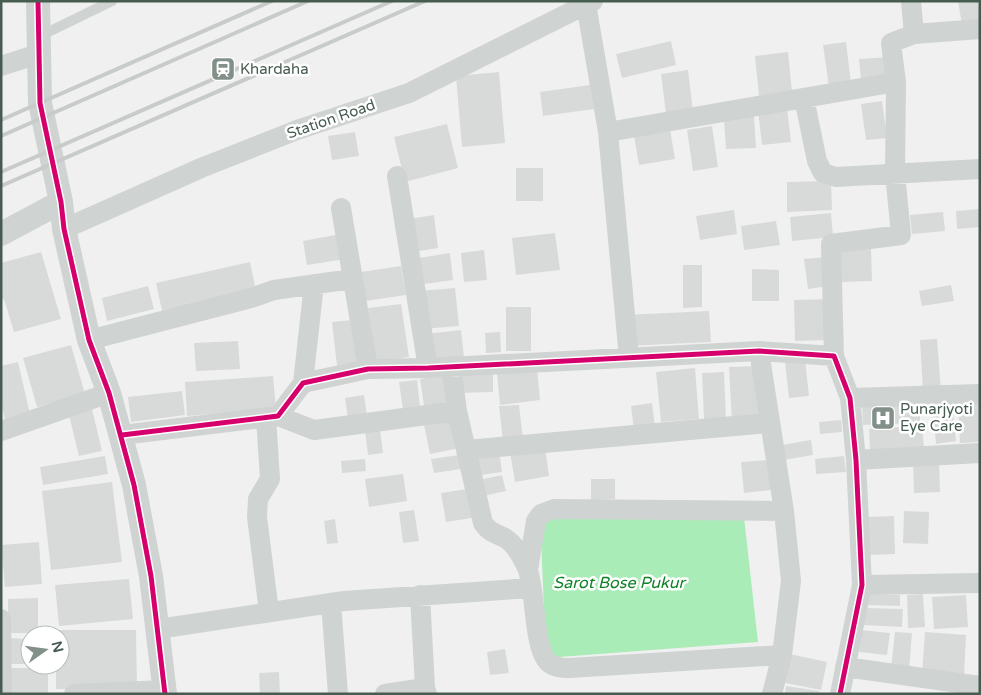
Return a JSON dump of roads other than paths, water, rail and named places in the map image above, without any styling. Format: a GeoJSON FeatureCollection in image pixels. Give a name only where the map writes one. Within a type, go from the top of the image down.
{"type":"FeatureCollection","features":[{"type":"Feature","properties":{"kind":"street"},"geometry":{"type":"LineString","coordinates":[[38,1],[40,103],[61,202],[64,229],[89,340],[110,393],[122,435],[151,576],[165,692],[87,693]]}},
{"type":"Feature","properties":{"kind":"street"},"geometry":{"type":"LineString","coordinates":[[911,1],[914,34]]}},
{"type":"Feature","properties":{"kind":"street"},"geometry":{"type":"LineString","coordinates":[[590,3],[608,132],[629,358]]}},
{"type":"Feature","properties":{"kind":"street","name":"Station Road"},"geometry":{"type":"LineString","coordinates":[[64,229],[209,165],[297,130],[409,93],[540,30],[590,3]]}},
{"type":"Feature","properties":{"kind":"street"},"geometry":{"type":"LineString","coordinates":[[840,694],[862,586],[856,460],[850,398],[834,356],[832,244],[901,235],[896,174],[896,82],[891,43],[914,34],[980,29]]}},
{"type":"Feature","properties":{"kind":"street"},"geometry":{"type":"LineString","coordinates":[[1,66],[38,45]]}},
{"type":"Feature","properties":{"kind":"street"},"geometry":{"type":"LineString","coordinates":[[608,132],[896,82]]}},
{"type":"Feature","properties":{"kind":"street"},"geometry":{"type":"LineString","coordinates":[[804,98],[817,161],[823,173],[836,177],[980,169]]}},
{"type":"Feature","properties":{"kind":"street"},"geometry":{"type":"LineString","coordinates":[[397,176],[428,368]]}},
{"type":"Feature","properties":{"kind":"street"},"geometry":{"type":"LineString","coordinates":[[1,234],[61,202]]}},
{"type":"Feature","properties":{"kind":"street"},"geometry":{"type":"LineString","coordinates":[[341,208],[368,369]]}},
{"type":"Feature","properties":{"kind":"street"},"geometry":{"type":"LineString","coordinates":[[89,340],[251,298],[274,290],[352,279]]}},
{"type":"Feature","properties":{"kind":"street"},"geometry":{"type":"LineString","coordinates":[[303,383],[314,284]]}},
{"type":"Feature","properties":{"kind":"street"},"geometry":{"type":"LineString","coordinates":[[269,612],[257,517],[258,499],[270,479],[272,417],[303,383],[368,369],[428,368],[759,351],[834,356]]}},
{"type":"Feature","properties":{"kind":"street"},"geometry":{"type":"LineString","coordinates":[[759,351],[768,423],[784,512],[791,581],[782,655],[772,694]]}},
{"type":"Feature","properties":{"kind":"street"},"geometry":{"type":"LineString","coordinates":[[451,366],[457,411],[483,523],[490,532],[504,537],[513,544],[529,579],[543,653],[548,662],[555,667],[570,668],[782,655]]}},
{"type":"Feature","properties":{"kind":"street"},"geometry":{"type":"LineString","coordinates":[[1,431],[110,393]]}},
{"type":"Feature","properties":{"kind":"street"},"geometry":{"type":"LineString","coordinates":[[850,398],[980,394]]}},
{"type":"Feature","properties":{"kind":"street"},"geometry":{"type":"LineString","coordinates":[[122,435],[272,417],[314,430],[457,411]]}},
{"type":"Feature","properties":{"kind":"street"},"geometry":{"type":"LineString","coordinates":[[466,450],[768,423]]}},
{"type":"Feature","properties":{"kind":"street"},"geometry":{"type":"LineString","coordinates":[[856,460],[980,453]]}},
{"type":"Feature","properties":{"kind":"street"},"geometry":{"type":"LineString","coordinates":[[529,579],[536,521],[541,514],[554,509],[784,512]]}},
{"type":"Feature","properties":{"kind":"street"},"geometry":{"type":"LineString","coordinates":[[158,629],[331,603],[420,595],[529,579]]}},
{"type":"Feature","properties":{"kind":"street"},"geometry":{"type":"LineString","coordinates":[[862,586],[980,583]]}},
{"type":"Feature","properties":{"kind":"street"},"geometry":{"type":"LineString","coordinates":[[386,694],[426,691],[420,595]]}},
{"type":"Feature","properties":{"kind":"street"},"geometry":{"type":"LineString","coordinates":[[331,603],[338,694]]}},
{"type":"Feature","properties":{"kind":"street"},"geometry":{"type":"LineString","coordinates":[[1,619],[2,694]]}},
{"type":"Feature","properties":{"kind":"street"},"geometry":{"type":"LineString","coordinates":[[845,667],[980,686]]}},
{"type":"Feature","properties":{"kind":"lane"},"geometry":{"type":"LineString","coordinates":[[38,45],[112,1]]}},
{"type":"Feature","properties":{"kind":"water","name":"Sarot Bose Pukur"},"geometry":{"type":"Polygon","coordinates":[[[743,508],[758,642],[546,658],[540,515],[743,508]]]}},
{"type":"Feature","properties":{"kind":"railway"},"geometry":{"type":"LineString","coordinates":[[1,120],[272,1]]}},
{"type":"Feature","properties":{"kind":"railway"},"geometry":{"type":"LineString","coordinates":[[1,136],[308,1]]}},
{"type":"Feature","properties":{"kind":"railway"},"geometry":{"type":"LineString","coordinates":[[1,172],[392,1]]}},
{"type":"Feature","properties":{"kind":"railway"},"geometry":{"type":"LineString","coordinates":[[1,186],[425,1]]}},
{"type":"Feature","properties":{"kind":"place","name":"Khardaha"},"geometry":{"type":"Point","coordinates":[223,69]}},
{"type":"Feature","properties":{"kind":"place","name":"Punarjyoti Eye Care"},"geometry":{"type":"Point","coordinates":[883,418]}}]}
